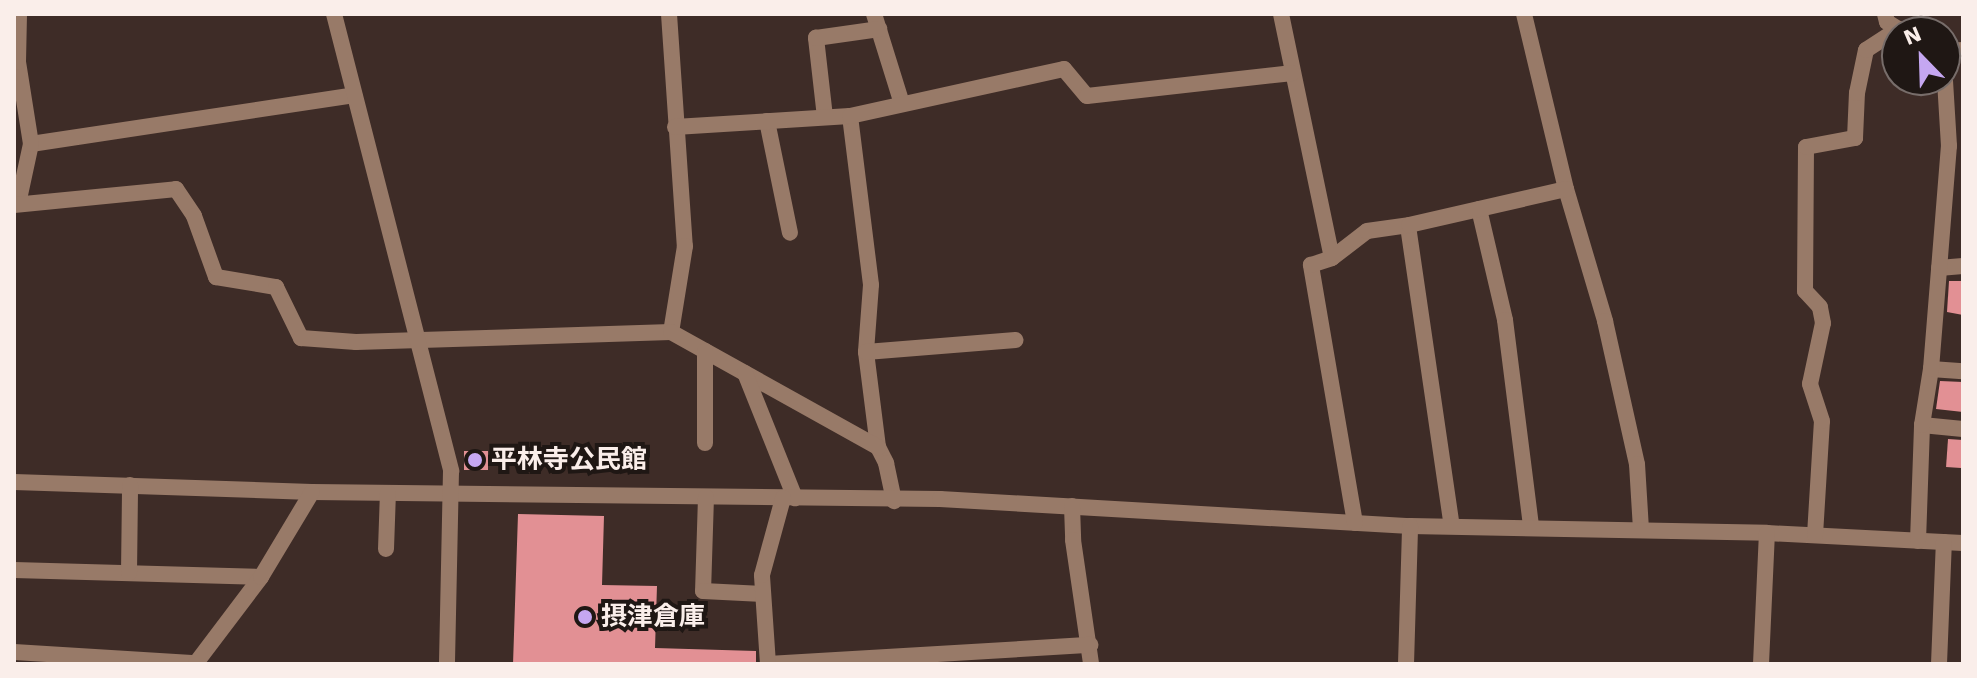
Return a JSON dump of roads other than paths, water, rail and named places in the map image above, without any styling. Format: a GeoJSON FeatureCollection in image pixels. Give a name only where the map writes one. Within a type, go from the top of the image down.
{"type":"FeatureCollection","features":[{"type":"Feature","properties":{"kind":"street"},"geometry":{"type":"LineString","coordinates":[[19,14],[18,62],[31,144],[16,205],[176,189],[194,216],[216,277],[276,287],[301,338],[415,340],[671,332],[878,447]]}},
{"type":"Feature","properties":{"kind":"street"},"geometry":{"type":"LineString","coordinates":[[334,14],[451,471],[453,491],[447,664]]}},
{"type":"Feature","properties":{"kind":"street"},"geometry":{"type":"LineString","coordinates":[[669,14],[685,246],[671,332]]}},
{"type":"Feature","properties":{"kind":"street"},"geometry":{"type":"LineString","coordinates":[[1281,14],[1332,258]]}},
{"type":"Feature","properties":{"kind":"street"},"geometry":{"type":"LineString","coordinates":[[1524,14],[1566,189],[1605,321],[1634,450],[1641,530]]}},
{"type":"Feature","properties":{"kind":"street"},"geometry":{"type":"LineString","coordinates":[[825,117],[816,38],[876,21],[902,104]]}},
{"type":"Feature","properties":{"kind":"street"},"geometry":{"type":"LineString","coordinates":[[1815,535],[1822,421],[1810,384],[1823,323],[1820,307],[1805,291],[1806,147],[1855,138],[1857,93],[1866,50],[1881,43]]}},
{"type":"Feature","properties":{"kind":"street"},"geometry":{"type":"LineString","coordinates":[[675,127],[850,116],[1064,69],[1087,96],[1293,73]]}},
{"type":"Feature","properties":{"kind":"street"},"geometry":{"type":"LineString","coordinates":[[31,144],[354,95]]}},
{"type":"Feature","properties":{"kind":"street"},"geometry":{"type":"LineString","coordinates":[[1918,541],[1922,425],[1931,369],[1949,146],[1946,96]]}},
{"type":"Feature","properties":{"kind":"street"},"geometry":{"type":"LineString","coordinates":[[850,116],[871,285],[866,352],[878,447],[886,463],[894,501]]}},
{"type":"Feature","properties":{"kind":"street"},"geometry":{"type":"LineString","coordinates":[[767,121],[790,233]]}},
{"type":"Feature","properties":{"kind":"street"},"geometry":{"type":"LineString","coordinates":[[1355,523],[1311,265],[1332,258],[1367,231],[1408,226],[1566,189]]}},
{"type":"Feature","properties":{"kind":"street"},"geometry":{"type":"LineString","coordinates":[[1479,209],[1505,320],[1531,527]]}},
{"type":"Feature","properties":{"kind":"street"},"geometry":{"type":"LineString","coordinates":[[1408,226],[1452,526]]}},
{"type":"Feature","properties":{"kind":"street"},"geometry":{"type":"LineString","coordinates":[[1939,268],[1963,266]]}},
{"type":"Feature","properties":{"kind":"street"},"geometry":{"type":"LineString","coordinates":[[866,352],[1016,340]]}},
{"type":"Feature","properties":{"kind":"street"},"geometry":{"type":"LineString","coordinates":[[705,351],[705,443]]}},
{"type":"Feature","properties":{"kind":"street"},"geometry":{"type":"LineString","coordinates":[[1931,369],[1963,371]]}},
{"type":"Feature","properties":{"kind":"street"},"geometry":{"type":"LineString","coordinates":[[745,373],[789,498],[762,575],[768,664],[852,662],[1090,645]]}},
{"type":"Feature","properties":{"kind":"street"},"geometry":{"type":"LineString","coordinates":[[1922,425],[1963,429]]}},
{"type":"Feature","properties":{"kind":"street"},"geometry":{"type":"LineString","coordinates":[[14,482],[312,492],[453,491],[894,501],[940,499],[1410,526],[1767,533],[1963,543]]}},
{"type":"Feature","properties":{"kind":"street"},"geometry":{"type":"LineString","coordinates":[[129,573],[130,485]]}},
{"type":"Feature","properties":{"kind":"street"},"geometry":{"type":"LineString","coordinates":[[14,652],[196,663],[261,577],[312,492]]}},
{"type":"Feature","properties":{"kind":"street"},"geometry":{"type":"LineString","coordinates":[[386,549],[388,493]]}},
{"type":"Feature","properties":{"kind":"street"},"geometry":{"type":"LineString","coordinates":[[706,497],[703,591],[763,594]]}},
{"type":"Feature","properties":{"kind":"street"},"geometry":{"type":"LineString","coordinates":[[1072,506],[1073,540],[1091,664]]}},
{"type":"Feature","properties":{"kind":"street"},"geometry":{"type":"LineString","coordinates":[[1406,664],[1410,526]]}},
{"type":"Feature","properties":{"kind":"street"},"geometry":{"type":"LineString","coordinates":[[1761,664],[1767,533]]}},
{"type":"Feature","properties":{"kind":"street"},"geometry":{"type":"LineString","coordinates":[[1939,664],[1944,542]]}},
{"type":"Feature","properties":{"kind":"street"},"geometry":{"type":"LineString","coordinates":[[14,570],[261,577]]}},
{"type":"Feature","properties":{"kind":"place","name":"平林寺公民館"},"geometry":{"type":"Point","coordinates":[475,460]}},
{"type":"Feature","properties":{"kind":"place","name":"摂津倉庫"},"geometry":{"type":"Point","coordinates":[585,617]}}]}
